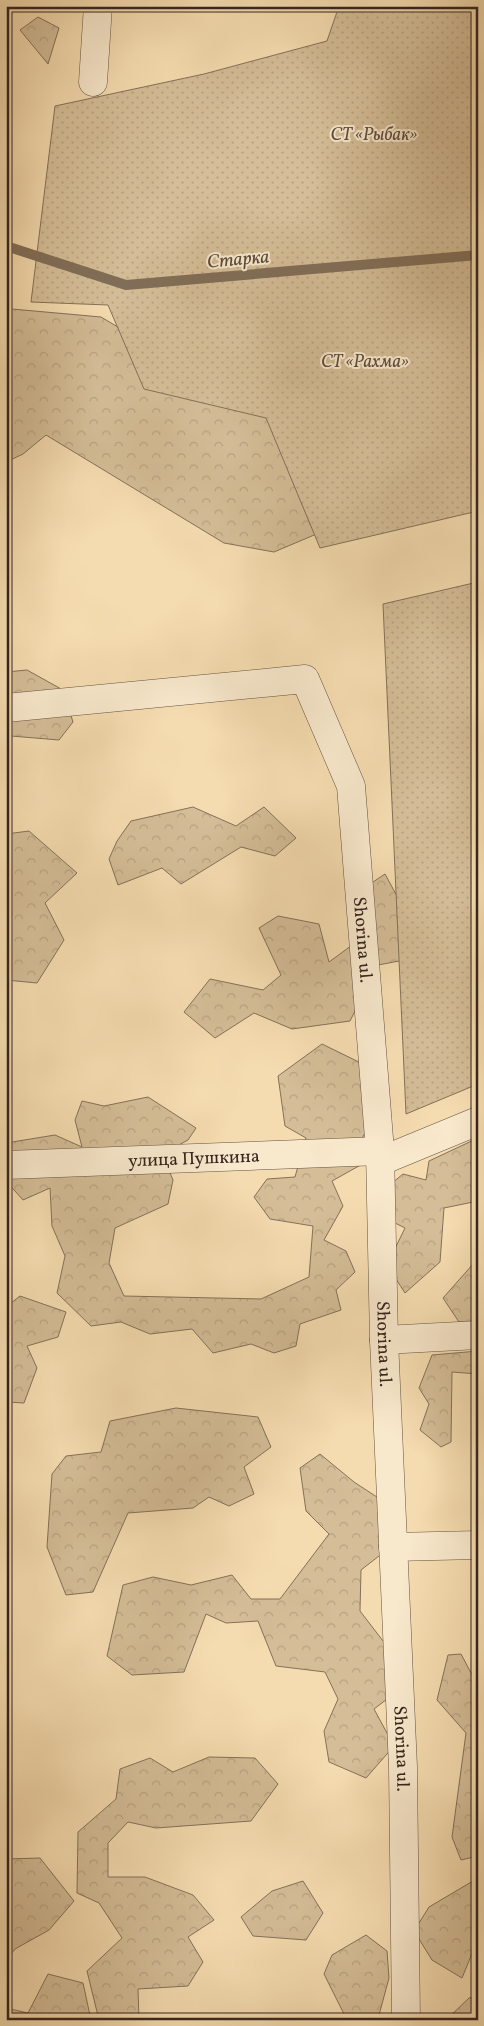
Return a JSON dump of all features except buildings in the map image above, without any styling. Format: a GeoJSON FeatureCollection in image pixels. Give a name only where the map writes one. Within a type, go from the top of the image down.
{"type":"FeatureCollection","features":[{"type":"Feature","properties":{"kind":"street"},"geometry":{"type":"LineString","coordinates":[[93,82],[98,6]]}},
{"type":"Feature","properties":{"kind":"street","name":"Shorina ul."},"geometry":{"type":"LineString","coordinates":[[6,708],[305,679],[351,786],[381,1156],[384,1340],[403,1768],[406,2020]]}},
{"type":"Feature","properties":{"kind":"street"},"geometry":{"type":"LineString","coordinates":[[381,1156],[478,1121]]}},
{"type":"Feature","properties":{"kind":"street","name":"улица Пушкина"},"geometry":{"type":"LineString","coordinates":[[6,1165],[381,1156]]}},
{"type":"Feature","properties":{"kind":"street"},"geometry":{"type":"LineString","coordinates":[[384,1340],[478,1335]]}},
{"type":"Feature","properties":{"kind":"street"},"geometry":{"type":"LineString","coordinates":[[393,1547],[478,1545]]}},
{"type":"Feature","properties":{"kind":"green space"},"geometry":{"type":"Polygon","coordinates":[[[339,6],[478,6],[478,511],[320,548],[266,418],[144,389],[108,305],[31,302],[55,106],[204,74],[327,41],[339,6]]]}},
{"type":"Feature","properties":{"kind":"green space"},"geometry":{"type":"Polygon","coordinates":[[[38,17],[59,28],[48,64],[20,30],[38,17]]]}},
{"type":"Feature","properties":{"kind":"green space"},"geometry":{"type":"Polygon","coordinates":[[[12,309],[101,317],[234,396],[444,480],[274,552],[224,543],[46,435],[23,454],[6,462],[6,313],[12,309]]]}},
{"type":"Feature","properties":{"kind":"green space"},"geometry":{"type":"Polygon","coordinates":[[[478,582],[478,1084],[406,1114],[383,604],[478,582]]]}},
{"type":"Feature","properties":{"kind":"green space"},"geometry":{"type":"Polygon","coordinates":[[[27,670],[63,690],[73,722],[59,740],[11,736],[6,742],[6,672],[27,670]]]}},
{"type":"Feature","properties":{"kind":"green space"},"geometry":{"type":"Polygon","coordinates":[[[193,807],[236,826],[264,807],[296,838],[275,856],[241,847],[181,884],[162,868],[118,885],[109,859],[117,841],[131,821],[193,807]]]}},
{"type":"Feature","properties":{"kind":"green space"},"geometry":{"type":"Polygon","coordinates":[[[29,831],[77,873],[45,903],[64,940],[37,983],[6,980],[6,834],[29,831]]]}},
{"type":"Feature","properties":{"kind":"green space"},"geometry":{"type":"Polygon","coordinates":[[[385,874],[404,909],[415,958],[378,965],[350,1021],[292,1029],[254,1013],[215,1038],[184,1012],[210,979],[263,990],[281,975],[259,928],[278,916],[319,924],[329,962],[374,929],[367,886],[385,874]]]}},
{"type":"Feature","properties":{"kind":"green space"},"geometry":{"type":"Polygon","coordinates":[[[322,1044],[365,1065],[383,1109],[363,1136],[366,1162],[332,1181],[343,1206],[324,1240],[346,1251],[355,1272],[336,1290],[341,1310],[300,1324],[296,1346],[274,1353],[251,1344],[213,1353],[192,1329],[150,1334],[121,1322],[91,1326],[57,1293],[65,1256],[52,1226],[50,1188],[23,1200],[6,1181],[6,1154],[12,1142],[55,1135],[82,1147],[75,1120],[82,1101],[104,1106],[148,1097],[196,1128],[188,1140],[162,1154],[173,1180],[168,1204],[115,1228],[109,1263],[124,1296],[261,1299],[309,1277],[313,1226],[270,1219],[254,1197],[267,1179],[295,1177],[306,1138],[285,1126],[278,1076],[322,1044]]]}},
{"type":"Feature","properties":{"kind":"green space"},"geometry":{"type":"Polygon","coordinates":[[[478,1138],[478,1201],[444,1208],[440,1262],[405,1293],[387,1265],[405,1228],[377,1214],[375,1197],[403,1174],[426,1180],[429,1161],[478,1138]]]}},
{"type":"Feature","properties":{"kind":"green space"},"geometry":{"type":"Polygon","coordinates":[[[474,1263],[478,1265],[478,1322],[459,1322],[443,1298],[474,1263]]]}},
{"type":"Feature","properties":{"kind":"green space"},"geometry":{"type":"Polygon","coordinates":[[[20,1296],[66,1312],[58,1337],[27,1346],[37,1368],[24,1403],[6,1402],[6,1307],[20,1296]]]}},
{"type":"Feature","properties":{"kind":"green space"},"geometry":{"type":"Polygon","coordinates":[[[478,1351],[478,1374],[452,1372],[451,1442],[441,1447],[420,1430],[429,1404],[419,1388],[432,1355],[478,1351]]]}},
{"type":"Feature","properties":{"kind":"green space"},"geometry":{"type":"Polygon","coordinates":[[[176,1408],[258,1417],[271,1447],[244,1467],[254,1494],[229,1506],[209,1497],[193,1508],[128,1513],[93,1592],[66,1595],[47,1547],[52,1474],[66,1456],[101,1452],[110,1421],[176,1408]]]}},
{"type":"Feature","properties":{"kind":"green space"},"geometry":{"type":"Polygon","coordinates":[[[320,1454],[354,1482],[383,1501],[388,1549],[361,1570],[360,1611],[390,1650],[395,1693],[374,1709],[394,1746],[366,1778],[329,1762],[324,1731],[338,1699],[325,1672],[276,1666],[258,1621],[226,1623],[206,1614],[184,1672],[132,1675],[107,1656],[123,1585],[153,1577],[191,1585],[232,1575],[251,1599],[280,1599],[329,1534],[306,1511],[300,1468],[320,1454]]]}},
{"type":"Feature","properties":{"kind":"green space"},"geometry":{"type":"Polygon","coordinates":[[[461,1654],[478,1686],[478,1856],[461,1860],[452,1837],[466,1733],[437,1700],[448,1655],[461,1654]]]}},
{"type":"Feature","properties":{"kind":"green space"},"geometry":{"type":"Polygon","coordinates":[[[209,1757],[255,1758],[278,1784],[251,1821],[156,1828],[128,1822],[108,1843],[108,1877],[145,1877],[193,1895],[214,1920],[188,1937],[203,1962],[188,1986],[138,1989],[139,2020],[99,2020],[87,1971],[122,1938],[99,1903],[77,1893],[78,1832],[116,1799],[120,1769],[150,1758],[173,1772],[209,1757]]]}},
{"type":"Feature","properties":{"kind":"green space"},"geometry":{"type":"Polygon","coordinates":[[[40,1858],[74,1901],[49,1930],[15,1949],[6,1961],[6,1859],[40,1858]]]}},
{"type":"Feature","properties":{"kind":"green space"},"geometry":{"type":"Polygon","coordinates":[[[478,1878],[478,1939],[462,1978],[432,1960],[414,1931],[429,1907],[478,1878]]]}},
{"type":"Feature","properties":{"kind":"green space"},"geometry":{"type":"Polygon","coordinates":[[[303,1881],[323,1913],[306,1940],[253,1936],[241,1917],[272,1891],[303,1881]]]}},
{"type":"Feature","properties":{"kind":"green space"},"geometry":{"type":"Polygon","coordinates":[[[366,1935],[387,1951],[389,1978],[379,2015],[345,2016],[324,1974],[332,1955],[366,1935]]]}},
{"type":"Feature","properties":{"kind":"green space"},"geometry":{"type":"Polygon","coordinates":[[[48,1974],[83,1983],[91,2020],[6,2020],[6,2008],[28,2013],[48,1974]]]}},
{"type":"Feature","properties":{"kind":"green space"},"geometry":{"type":"Polygon","coordinates":[[[478,1997],[478,2020],[446,2020],[469,1998],[478,1997]]]}},
{"type":"Feature","properties":{"kind":"waterway","name":"Старка"},"geometry":{"type":"LineString","coordinates":[[6,246],[126,285],[478,255]]}},
{"type":"Feature","properties":{"kind":"park label","name":"СТ «Рыбак»"},"geometry":{"type":"Point","coordinates":[374,134]}},
{"type":"Feature","properties":{"kind":"park label","name":"СТ «Рахма»"},"geometry":{"type":"Point","coordinates":[365,361]}}]}
